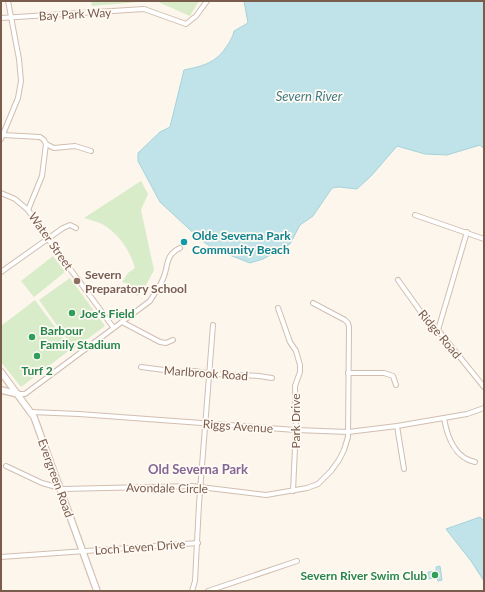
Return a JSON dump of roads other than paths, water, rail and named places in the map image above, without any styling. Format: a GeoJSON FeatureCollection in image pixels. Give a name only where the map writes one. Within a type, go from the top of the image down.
{"type":"FeatureCollection","features":[{"type":"Feature","properties":{"kind":"street"},"geometry":{"type":"LineString","coordinates":[[1,140],[18,98],[22,81],[8,1]]}},
{"type":"Feature","properties":{"kind":"street","name":"Bay Park Way"},"geometry":{"type":"LineString","coordinates":[[1,18],[144,9],[186,24],[196,16],[207,1]]}},
{"type":"Feature","properties":{"kind":"street"},"geometry":{"type":"LineString","coordinates":[[3,135],[40,137],[46,144],[54,148],[59,149],[76,146],[91,151]]}},
{"type":"Feature","properties":{"kind":"street","name":"Water Street"},"geometry":{"type":"LineString","coordinates":[[46,144],[42,176],[28,210],[113,327]]}},
{"type":"Feature","properties":{"kind":"street"},"geometry":{"type":"LineString","coordinates":[[1,193],[14,199],[28,210]]}},
{"type":"Feature","properties":{"kind":"street"},"geometry":{"type":"LineString","coordinates":[[415,215],[484,239]]}},
{"type":"Feature","properties":{"kind":"street"},"geometry":{"type":"LineString","coordinates":[[1,272],[63,228],[70,225],[76,228]]}},
{"type":"Feature","properties":{"kind":"street"},"geometry":{"type":"LineString","coordinates":[[438,330],[467,232]]}},
{"type":"Feature","properties":{"kind":"street"},"geometry":{"type":"LineString","coordinates":[[1,390],[25,394],[113,327],[150,301],[163,280],[170,255],[173,251],[180,248]]}},
{"type":"Feature","properties":{"kind":"street","name":"Ridge Road"},"geometry":{"type":"LineString","coordinates":[[398,280],[423,314],[438,330],[484,387]]}},
{"type":"Feature","properties":{"kind":"street","name":"Avondale Circle"},"geometry":{"type":"LineString","coordinates":[[6,466],[26,477],[60,488],[201,487],[262,495],[294,491],[314,486],[325,478],[333,468],[343,453],[347,442],[349,327],[348,323],[338,316],[313,303]]}},
{"type":"Feature","properties":{"kind":"street","name":"Park Drive"},"geometry":{"type":"LineString","coordinates":[[278,308],[290,342],[296,350],[300,365],[300,372],[295,386],[296,430],[294,491]]}},
{"type":"Feature","properties":{"kind":"street"},"geometry":{"type":"LineString","coordinates":[[122,322],[160,342],[166,343],[173,340]]}},
{"type":"Feature","properties":{"kind":"street"},"geometry":{"type":"LineString","coordinates":[[192,591],[195,581],[198,543],[199,504],[213,325]]}},
{"type":"Feature","properties":{"kind":"street","name":"Marlbrook Road"},"geometry":{"type":"LineString","coordinates":[[141,367],[172,371],[194,371],[272,378]]}},
{"type":"Feature","properties":{"kind":"street","name":"Evergreen Road"},"geometry":{"type":"LineString","coordinates":[[1,372],[31,412],[97,591]]}},
{"type":"Feature","properties":{"kind":"street"},"geometry":{"type":"LineString","coordinates":[[348,373],[387,374],[394,376],[396,385]]}},
{"type":"Feature","properties":{"kind":"street","name":"Riggs Avenue"},"geometry":{"type":"LineString","coordinates":[[31,412],[296,430],[348,432],[397,426],[467,414],[484,408]]}},
{"type":"Feature","properties":{"kind":"street"},"geometry":{"type":"LineString","coordinates":[[444,418],[446,432],[452,444],[464,458],[475,462]]}},
{"type":"Feature","properties":{"kind":"street"},"geometry":{"type":"LineString","coordinates":[[397,426],[404,469]]}},
{"type":"Feature","properties":{"kind":"street","name":"Loch Leven Drive"},"geometry":{"type":"LineString","coordinates":[[1,557],[198,543]]}},
{"type":"Feature","properties":{"kind":"street"},"geometry":{"type":"LineString","coordinates":[[208,591],[297,561]]}},
{"type":"Feature","properties":{"kind":"water","name":"Severn River"},"geometry":{"type":"Polygon","coordinates":[[[244,1],[484,1],[484,149],[480,145],[447,155],[425,154],[397,146],[372,175],[357,189],[339,187],[332,188],[313,216],[300,225],[290,244],[263,259],[250,263],[214,249],[201,240],[160,202],[138,161],[138,153],[160,132],[170,127],[184,70],[203,65],[214,60],[223,52],[234,31],[248,23],[244,1]]]}},
{"type":"Feature","properties":{"kind":"water"},"geometry":{"type":"Polygon","coordinates":[[[480,517],[484,521],[484,581],[471,561],[446,529],[480,517]]]}},
{"type":"Feature","properties":{"kind":"water","name":"Severn River Swim Club"},"geometry":{"type":"Polygon","coordinates":[[[440,566],[442,580],[438,581],[437,577],[429,579],[428,572],[436,571],[436,567],[440,566]]]}},
{"type":"Feature","properties":{"kind":"place","name":"Olde Severna Park Community Beach"},"geometry":{"type":"Point","coordinates":[184,242]}},
{"type":"Feature","properties":{"kind":"place","name":"Severn Preparatory School"},"geometry":{"type":"Point","coordinates":[77,281]}},
{"type":"Feature","properties":{"kind":"place","name":"Joe's Field"},"geometry":{"type":"Point","coordinates":[72,313]}},
{"type":"Feature","properties":{"kind":"place","name":"Barbour Family Stadium"},"geometry":{"type":"Point","coordinates":[32,337]}},
{"type":"Feature","properties":{"kind":"place","name":"Turf 2"},"geometry":{"type":"Point","coordinates":[37,356]}},
{"type":"Feature","properties":{"kind":"place","name":"Severn River Swim Club"},"geometry":{"type":"Point","coordinates":[435,575]}},
{"type":"Feature","properties":{"kind":"district","name":"Old Severna Park"},"geometry":{"type":"Point","coordinates":[198,469]}}]}
